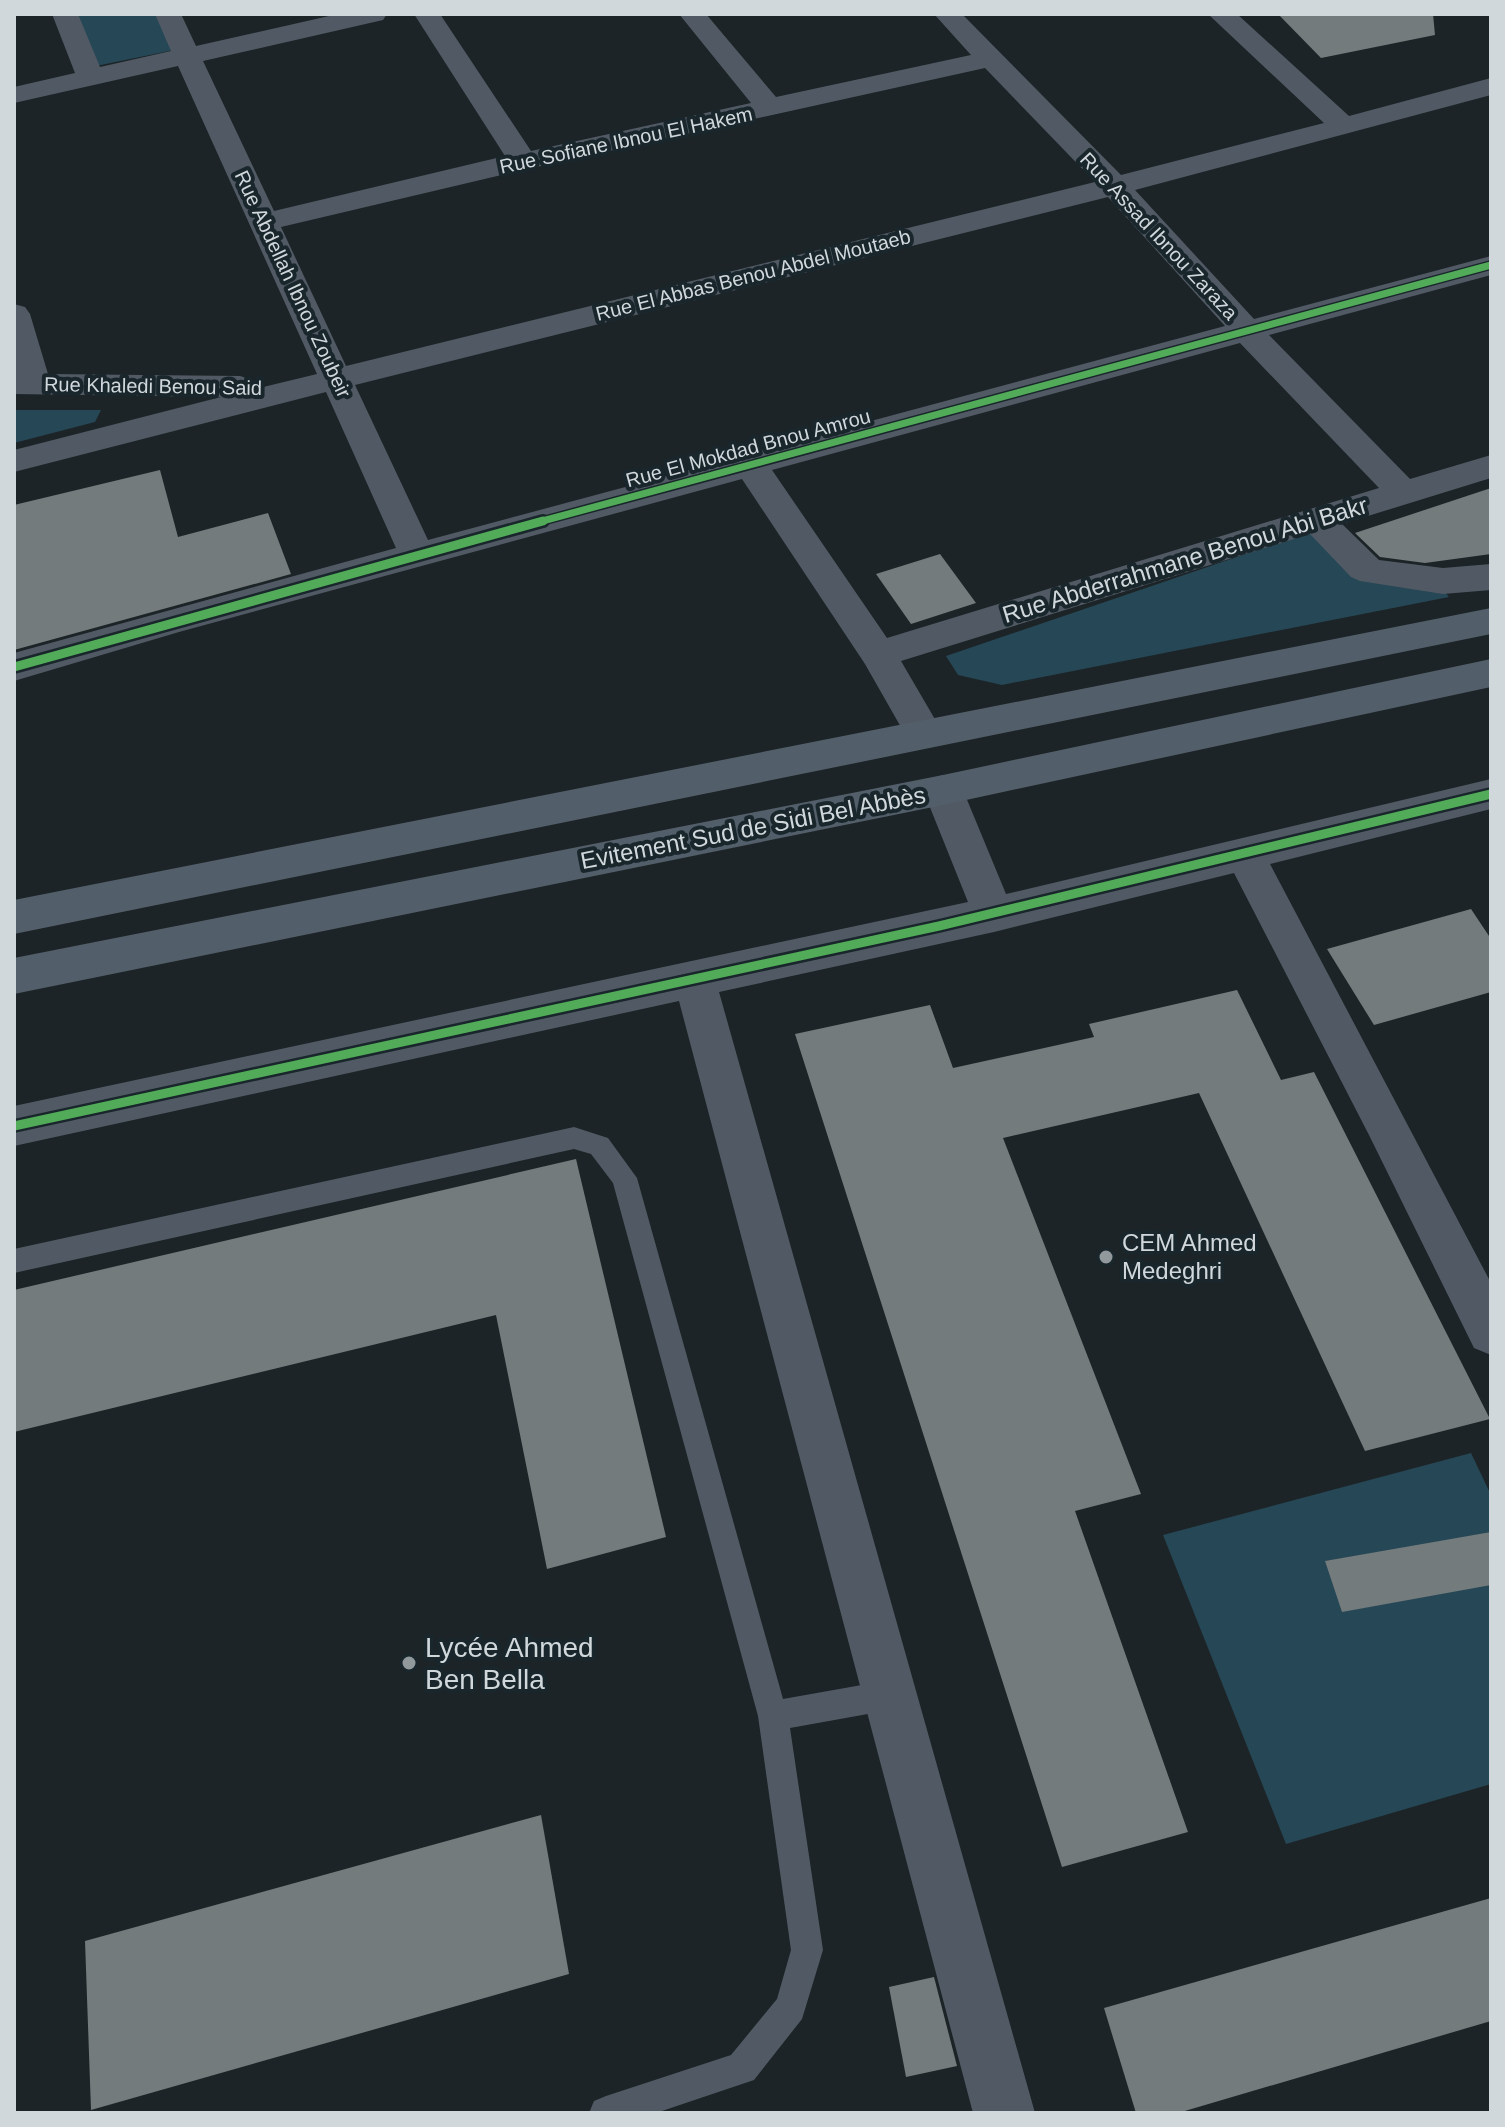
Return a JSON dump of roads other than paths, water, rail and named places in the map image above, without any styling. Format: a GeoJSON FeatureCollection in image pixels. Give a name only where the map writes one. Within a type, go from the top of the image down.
{"type":"FeatureCollection","features":[{"type":"Feature","properties":{"kind":"highway"},"geometry":{"type":"LineString","coordinates":[[14,917],[226,877],[924,733],[1491,621]]}},
{"type":"Feature","properties":{"kind":"highway","name":"Evitement Sud de Sidi Bel Abbès"},"geometry":{"type":"LineString","coordinates":[[14,976],[943,790],[1491,673]]}},
{"type":"Feature","properties":{"kind":"street"},"geometry":{"type":"LineString","coordinates":[[65,14],[90,77]]}},
{"type":"Feature","properties":{"kind":"street","name":"Rue Abdellah Ibnou Zoubeir"},"geometry":{"type":"LineString","coordinates":[[168,14],[417,555]]}},
{"type":"Feature","properties":{"kind":"street"},"geometry":{"type":"LineString","coordinates":[[14,95],[374,14]]}},
{"type":"Feature","properties":{"kind":"street"},"geometry":{"type":"LineString","coordinates":[[427,14],[523,161]]}},
{"type":"Feature","properties":{"kind":"street"},"geometry":{"type":"LineString","coordinates":[[692,14],[771,109]]}},
{"type":"Feature","properties":{"kind":"street","name":"Rue Assad Ibnou Zaraza"},"geometry":{"type":"LineString","coordinates":[[947,14],[1115,186],[1246,330],[1403,493]]}},
{"type":"Feature","properties":{"kind":"street"},"geometry":{"type":"LineString","coordinates":[[1221,14],[1345,127]]}},
{"type":"Feature","properties":{"kind":"street","name":"Rue Sofiane Ibnou El Hakem"},"geometry":{"type":"LineString","coordinates":[[264,222],[523,161],[989,59]]}},
{"type":"Feature","properties":{"kind":"street","name":"Rue El Abbas Benou Abdel Moutaeb"},"geometry":{"type":"LineString","coordinates":[[14,461],[337,377],[1115,186],[1491,86]]}},
{"type":"Feature","properties":{"kind":"street","name":"Rue El Mokdad Bnou Amrou"},"geometry":{"type":"LineString","coordinates":[[14,667],[1491,265]]}},
{"type":"Feature","properties":{"kind":"street"},"geometry":{"type":"LineString","coordinates":[[14,314],[24,384]]}},
{"type":"Feature","properties":{"kind":"street","name":"Rue Khaledi Benou Said"},"geometry":{"type":"LineString","coordinates":[[24,384],[293,389]]}},
{"type":"Feature","properties":{"kind":"street","name":"Rue Abderrahmane Benou Abi Bakr"},"geometry":{"type":"LineString","coordinates":[[878,654],[1491,466]]}},
{"type":"Feature","properties":{"kind":"street"},"geometry":{"type":"LineString","coordinates":[[752,467],[878,654],[924,733]]}},
{"type":"Feature","properties":{"kind":"street"},"geometry":{"type":"LineString","coordinates":[[1318,521],[1364,568],[1373,572],[1443,581],[1491,577]]}},
{"type":"Feature","properties":{"kind":"street"},"geometry":{"type":"LineString","coordinates":[[943,790],[994,915]]}},
{"type":"Feature","properties":{"kind":"street"},"geometry":{"type":"LineString","coordinates":[[14,1126],[994,915],[1246,857],[1491,794]]}},
{"type":"Feature","properties":{"kind":"street"},"geometry":{"type":"LineString","coordinates":[[1246,857],[1385,1121],[1491,1332]]}},
{"type":"Feature","properties":{"kind":"street"},"geometry":{"type":"LineString","coordinates":[[694,978],[1004,2113]]}},
{"type":"Feature","properties":{"kind":"lane"},"geometry":{"type":"LineString","coordinates":[[14,1261],[574,1138],[599,1146],[624,1178],[773,1716],[807,1950],[791,2008],[742,2068],[606,2113]]}},
{"type":"Feature","properties":{"kind":"lane"},"geometry":{"type":"LineString","coordinates":[[773,1716],[890,1695]]}},
{"type":"Feature","properties":{"kind":"place","name":"CEM Ahmed Medeghri"},"geometry":{"type":"Point","coordinates":[1106,1257]}},
{"type":"Feature","properties":{"kind":"place","name":"Lycée Ahmed Ben Bella"},"geometry":{"type":"Point","coordinates":[409,1663]}}]}
